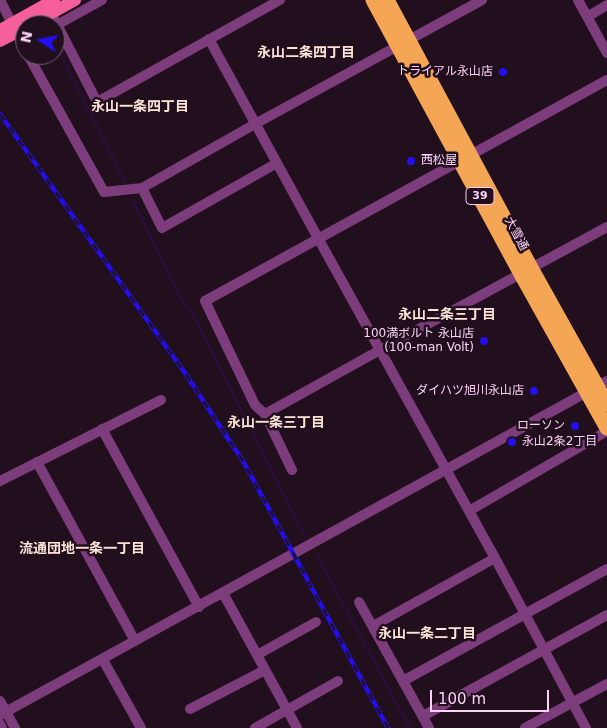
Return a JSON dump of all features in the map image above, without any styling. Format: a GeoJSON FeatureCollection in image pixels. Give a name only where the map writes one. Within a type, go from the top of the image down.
{"type":"FeatureCollection","features":[{"type":"Feature","properties":{"kind":"highway","name":"大雪通"},"geometry":{"type":"LineString","coordinates":[[373,0],[403,44],[526,271],[607,404]]}},
{"type":"Feature","properties":{"kind":"highway","name":"大雪通"},"geometry":{"type":"LineString","coordinates":[[387,0],[403,44]]}},
{"type":"Feature","properties":{"kind":"highway","name":"大雪通"},"geometry":{"type":"LineString","coordinates":[[597,387],[607,428]]}},
{"type":"Feature","properties":{"kind":"main road"},"geometry":{"type":"LineString","coordinates":[[0,30],[54,0]]}},
{"type":"Feature","properties":{"kind":"main road"},"geometry":{"type":"LineString","coordinates":[[48,15],[75,0]]}},
{"type":"Feature","properties":{"kind":"main road"},"geometry":{"type":"LineString","coordinates":[[0,41],[15,33]]}},
{"type":"Feature","properties":{"kind":"street"},"geometry":{"type":"LineString","coordinates":[[0,0],[3,14],[15,33]]}},
{"type":"Feature","properties":{"kind":"street"},"geometry":{"type":"LineString","coordinates":[[44,0],[52,15]]}},
{"type":"Feature","properties":{"kind":"street"},"geometry":{"type":"LineString","coordinates":[[65,21],[102,0]]}},
{"type":"Feature","properties":{"kind":"street"},"geometry":{"type":"LineString","coordinates":[[65,41],[96,102],[280,0]]}},
{"type":"Feature","properties":{"kind":"street"},"geometry":{"type":"LineString","coordinates":[[34,65],[104,192],[142,188],[482,0]]}},
{"type":"Feature","properties":{"kind":"street"},"geometry":{"type":"LineString","coordinates":[[578,0],[607,53]]}},
{"type":"Feature","properties":{"kind":"street"},"geometry":{"type":"LineString","coordinates":[[587,17],[607,6]]}},
{"type":"Feature","properties":{"kind":"street"},"geometry":{"type":"LineString","coordinates":[[209,39],[495,558],[586,728]]}},
{"type":"Feature","properties":{"kind":"street"},"geometry":{"type":"LineString","coordinates":[[292,470],[265,414],[255,405],[205,301],[607,80]]}},
{"type":"Feature","properties":{"kind":"street"},"geometry":{"type":"LineString","coordinates":[[142,188],[162,228],[277,163]]}},
{"type":"Feature","properties":{"kind":"street"},"geometry":{"type":"LineString","coordinates":[[265,414],[607,227]]}},
{"type":"Feature","properties":{"kind":"street"},"geometry":{"type":"LineString","coordinates":[[3,714],[597,387]]}},
{"type":"Feature","properties":{"kind":"street"},"geometry":{"type":"LineString","coordinates":[[0,481],[161,400]]}},
{"type":"Feature","properties":{"kind":"street"},"geometry":{"type":"LineString","coordinates":[[102,429],[199,607]]}},
{"type":"Feature","properties":{"kind":"street"},"geometry":{"type":"LineString","coordinates":[[469,511],[607,432]]}},
{"type":"Feature","properties":{"kind":"street"},"geometry":{"type":"LineString","coordinates":[[37,462],[135,642]]}},
{"type":"Feature","properties":{"kind":"street"},"geometry":{"type":"LineString","coordinates":[[373,626],[495,558]]}},
{"type":"Feature","properties":{"kind":"street"},"geometry":{"type":"LineString","coordinates":[[403,681],[607,569]]}},
{"type":"Feature","properties":{"kind":"street"},"geometry":{"type":"LineString","coordinates":[[222,593],[297,728]]}},
{"type":"Feature","properties":{"kind":"street"},"geometry":{"type":"LineString","coordinates":[[358,602],[429,728]]}},
{"type":"Feature","properties":{"kind":"street"},"geometry":{"type":"LineString","coordinates":[[423,716],[607,615]]}},
{"type":"Feature","properties":{"kind":"street"},"geometry":{"type":"LineString","coordinates":[[257,655],[316,622]]}},
{"type":"Feature","properties":{"kind":"street"},"geometry":{"type":"LineString","coordinates":[[103,660],[141,728]]}},
{"type":"Feature","properties":{"kind":"street"},"geometry":{"type":"LineString","coordinates":[[190,709],[265,670]]}},
{"type":"Feature","properties":{"kind":"street"},"geometry":{"type":"LineString","coordinates":[[255,728],[338,681]]}},
{"type":"Feature","properties":{"kind":"street"},"geometry":{"type":"LineString","coordinates":[[525,728],[607,684]]}},
{"type":"Feature","properties":{"kind":"street"},"geometry":{"type":"LineString","coordinates":[[0,701],[3,714],[15,728]]}},
{"type":"Feature","properties":{"kind":"street"},"geometry":{"type":"LineString","coordinates":[[0,724],[2,728]]}},
{"type":"Feature","properties":{"kind":"waterway"},"geometry":{"type":"LineString","coordinates":[[65,64],[125,182]]}},
{"type":"Feature","properties":{"kind":"waterway"},"geometry":{"type":"LineString","coordinates":[[133,200],[181,300],[189,307],[305,536]]}},
{"type":"Feature","properties":{"kind":"waterway"},"geometry":{"type":"LineString","coordinates":[[316,554],[410,728]]}},
{"type":"Feature","properties":{"kind":"railway"},"geometry":{"type":"LineString","coordinates":[[0,114],[185,373],[243,461],[388,728]]}},
{"type":"Feature","properties":{"kind":"place","name":"トライアル永山店"},"geometry":{"type":"Point","coordinates":[503,72]}},
{"type":"Feature","properties":{"kind":"place","name":"西松屋"},"geometry":{"type":"Point","coordinates":[411,161]}},
{"type":"Feature","properties":{"kind":"place","name":"100満ボルト 永山店 (100-man Volt)"},"geometry":{"type":"Point","coordinates":[484,341]}},
{"type":"Feature","properties":{"kind":"place","name":"ダイハツ旭川永山店"},"geometry":{"type":"Point","coordinates":[534,391]}},
{"type":"Feature","properties":{"kind":"place","name":"ローソン"},"geometry":{"type":"Point","coordinates":[575,426]}},
{"type":"Feature","properties":{"kind":"place","name":"永山2条2丁目"},"geometry":{"type":"Point","coordinates":[512,442]}},
{"type":"Feature","properties":{"kind":"district","name":"永山二条四丁目"},"geometry":{"type":"Point","coordinates":[306,53]}},
{"type":"Feature","properties":{"kind":"district","name":"永山一条四丁目"},"geometry":{"type":"Point","coordinates":[140,107]}},
{"type":"Feature","properties":{"kind":"district","name":"永山二条三丁目"},"geometry":{"type":"Point","coordinates":[447,315]}},
{"type":"Feature","properties":{"kind":"district","name":"永山一条三丁目"},"geometry":{"type":"Point","coordinates":[276,423]}},
{"type":"Feature","properties":{"kind":"district","name":"流通団地一条一丁目"},"geometry":{"type":"Point","coordinates":[82,549]}},
{"type":"Feature","properties":{"kind":"district","name":"永山一条二丁目"},"geometry":{"type":"Point","coordinates":[427,634]}}]}
